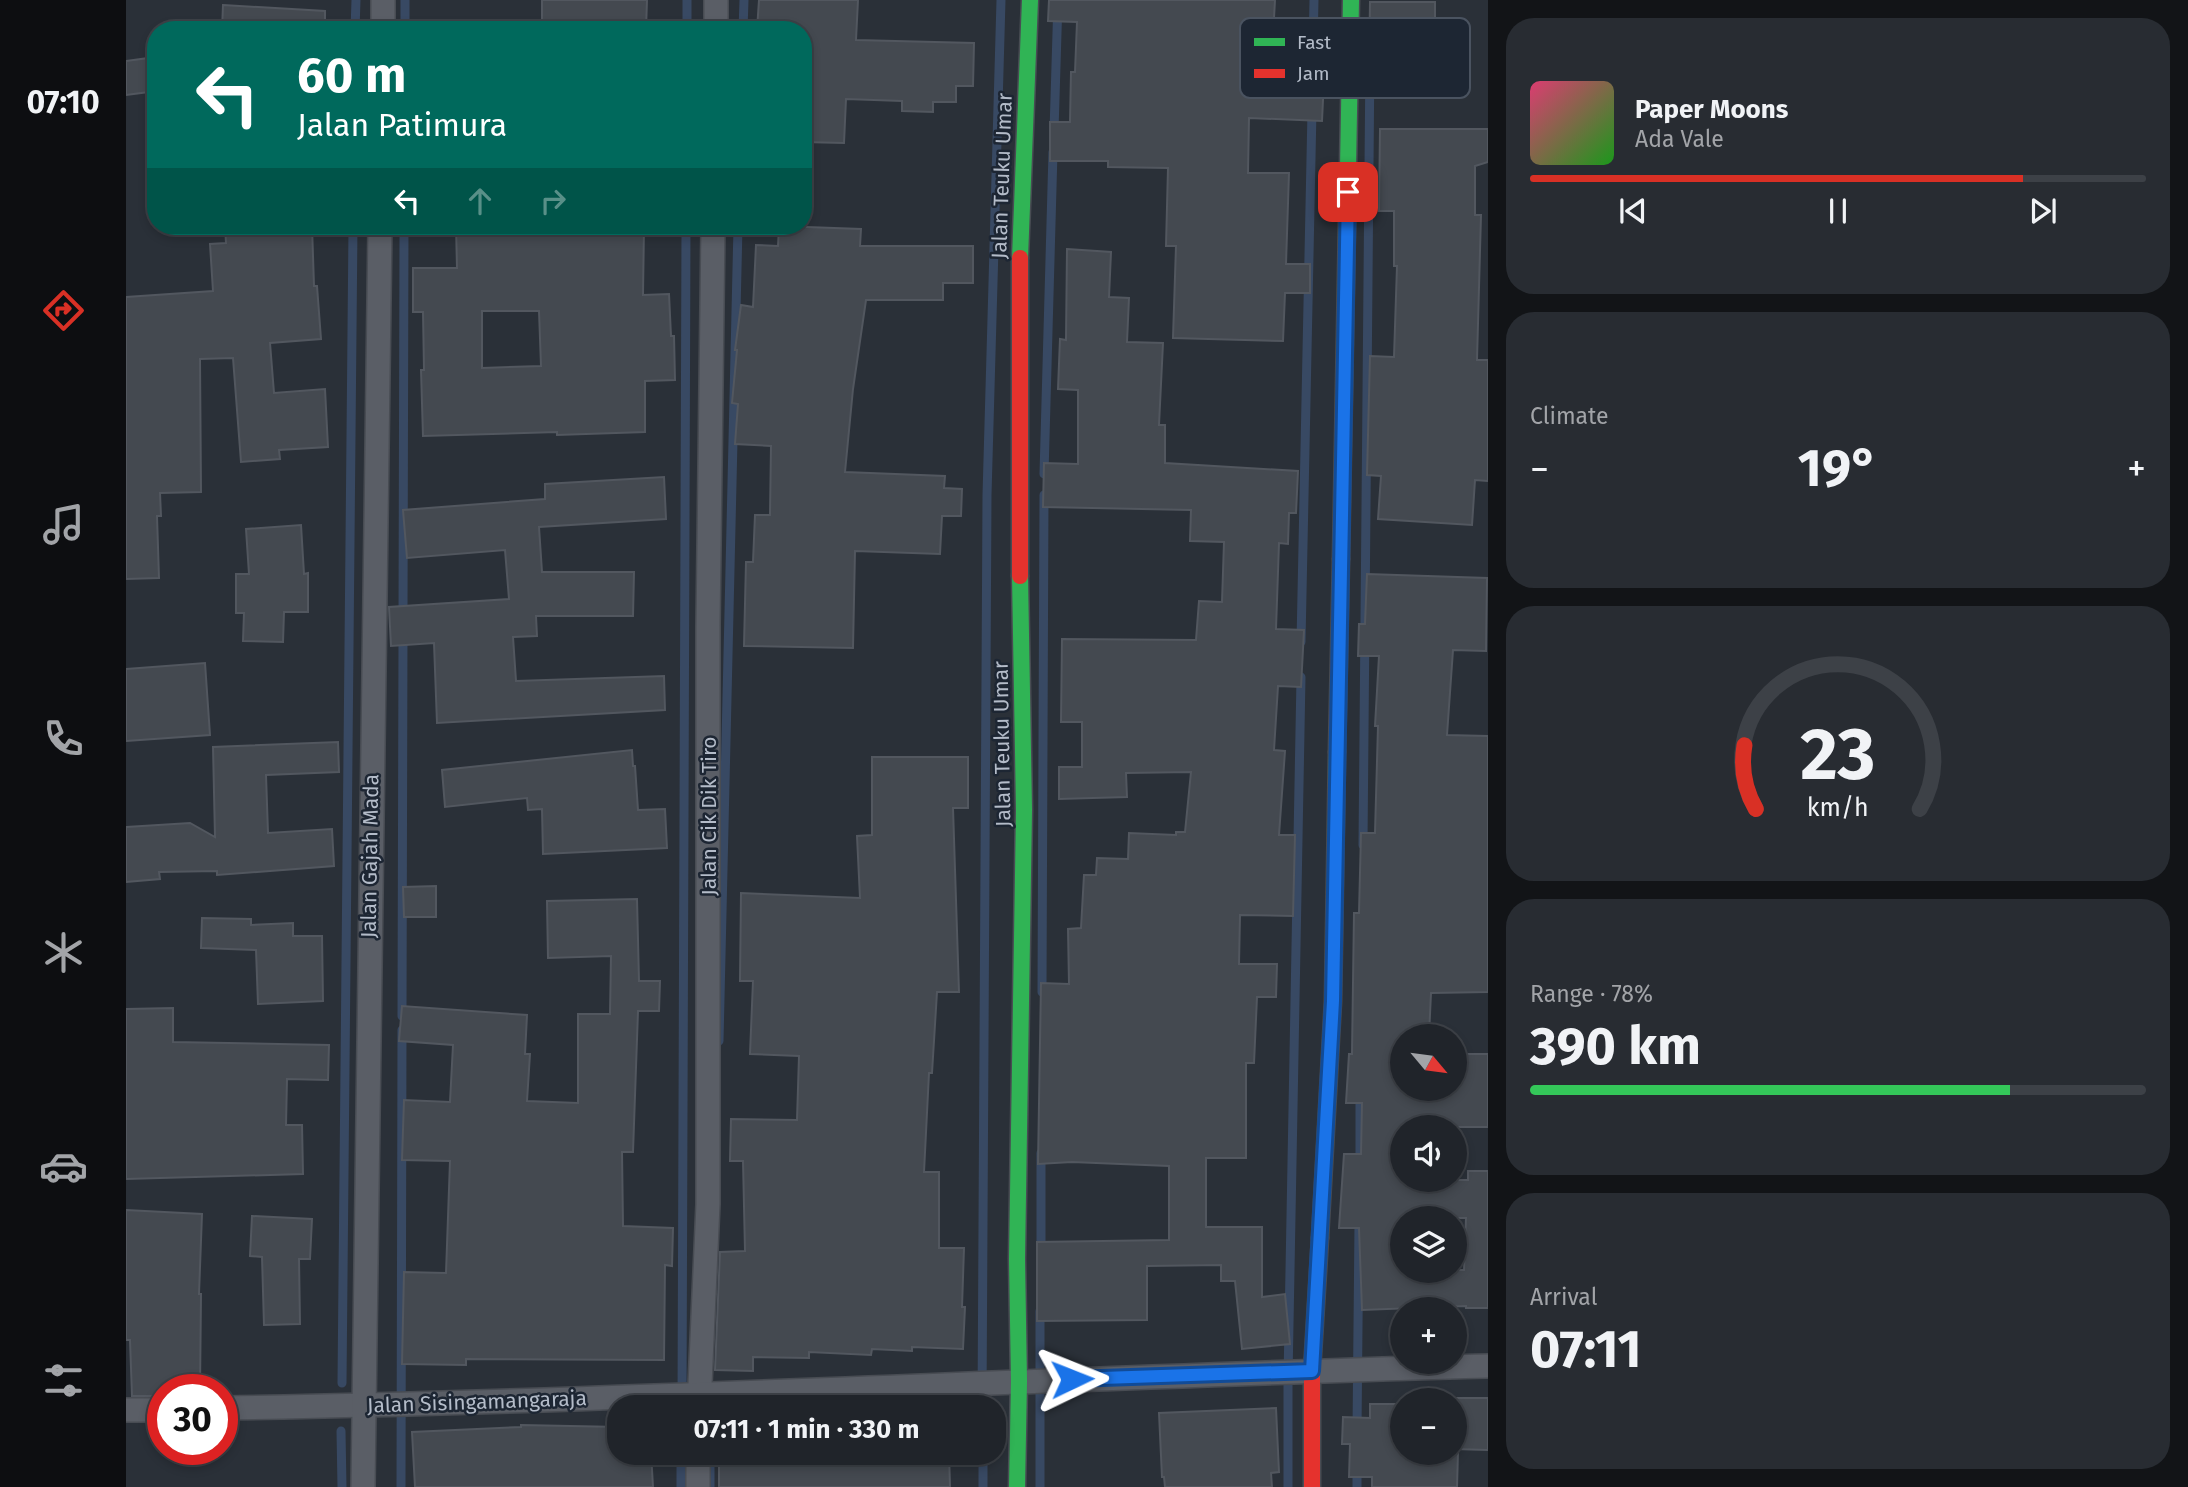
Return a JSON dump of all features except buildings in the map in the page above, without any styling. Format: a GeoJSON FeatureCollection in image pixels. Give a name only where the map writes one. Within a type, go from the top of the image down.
{"type":"FeatureCollection","features":[{"type":"Feature","properties":{"kind":"street"},"geometry":{"type":"LineString","coordinates":[[383,0],[383,21]]}},
{"type":"Feature","properties":{"kind":"street"},"geometry":{"type":"LineString","coordinates":[[716,0],[716,21]]}},
{"type":"Feature","properties":{"kind":"street","name":"Jalan Teuku Umar"},"geometry":{"type":"LineString","coordinates":[[1017,1487],[1017,1259],[1024,810],[1018,290],[1030,0]]}},
{"type":"Feature","properties":{"kind":"street"},"geometry":{"type":"LineString","coordinates":[[1351,0],[1351,18]]}},
{"type":"Feature","properties":{"kind":"street"},"geometry":{"type":"LineString","coordinates":[[1312,1487],[1312,1371],[1333,1001],[1349,98]]}},
{"type":"Feature","properties":{"kind":"street","name":"Jalan Gajah Mada"},"geometry":{"type":"LineString","coordinates":[[363,1487],[380,235]]}},
{"type":"Feature","properties":{"kind":"street","name":"Jalan Cik Dik Tiro"},"geometry":{"type":"LineString","coordinates":[[699,1395],[709,1190],[709,612],[713,235]]}},
{"type":"Feature","properties":{"kind":"street","name":"Jalan Sisingamangaraja"},"geometry":{"type":"LineString","coordinates":[[795,1395],[1019,1381],[1488,1366]]}},
{"type":"Feature","properties":{"kind":"street","name":"Jalan Sisingamangaraja"},"geometry":{"type":"LineString","coordinates":[[238,1408],[607,1402]]}},
{"type":"Feature","properties":{"kind":"street"},"geometry":{"type":"LineString","coordinates":[[126,1410],[147,1409]]}},
{"type":"Feature","properties":{"kind":"street"},"geometry":{"type":"LineString","coordinates":[[698,1465],[698,1487]]}},
{"type":"Feature","properties":{"kind":"waterway"},"geometry":{"type":"LineString","coordinates":[[355,21],[356,0]]}},
{"type":"Feature","properties":{"kind":"waterway"},"geometry":{"type":"LineString","coordinates":[[405,0],[405,21]]}},
{"type":"Feature","properties":{"kind":"waterway"},"geometry":{"type":"LineString","coordinates":[[687,0],[687,21]]}},
{"type":"Feature","properties":{"kind":"waterway"},"geometry":{"type":"LineString","coordinates":[[743,21],[744,0]]}},
{"type":"Feature","properties":{"kind":"waterway"},"geometry":{"type":"LineString","coordinates":[[982,1395],[987,495],[1001,0]]}},
{"type":"Feature","properties":{"kind":"waterway"},"geometry":{"type":"LineString","coordinates":[[1054,131],[1058,0]]}},
{"type":"Feature","properties":{"kind":"waterway"},"geometry":{"type":"LineString","coordinates":[[1314,0],[1314,18]]}},
{"type":"Feature","properties":{"kind":"waterway"},"geometry":{"type":"LineString","coordinates":[[1363,845],[1370,98]]}},
{"type":"Feature","properties":{"kind":"waterway"},"geometry":{"type":"LineString","coordinates":[[1301,642],[1312,110]]}},
{"type":"Feature","properties":{"kind":"waterway"},"geometry":{"type":"LineString","coordinates":[[1044,474],[1053,152]]}},
{"type":"Feature","properties":{"kind":"waterway"},"geometry":{"type":"LineString","coordinates":[[342,1383],[353,235]]}},
{"type":"Feature","properties":{"kind":"waterway"},"geometry":{"type":"LineString","coordinates":[[403,617],[404,235]]}},
{"type":"Feature","properties":{"kind":"waterway"},"geometry":{"type":"LineString","coordinates":[[682,1395],[686,235]]}},
{"type":"Feature","properties":{"kind":"waterway"},"geometry":{"type":"LineString","coordinates":[[719,1041],[738,235]]}},
{"type":"Feature","properties":{"kind":"waterway"},"geometry":{"type":"LineString","coordinates":[[1042,992],[1044,495]]}},
{"type":"Feature","properties":{"kind":"waterway"},"geometry":{"type":"LineString","coordinates":[[402,1016],[403,635]]}},
{"type":"Feature","properties":{"kind":"waterway"},"geometry":{"type":"LineString","coordinates":[[1288,1487],[1301,677]]}},
{"type":"Feature","properties":{"kind":"waterway"},"geometry":{"type":"LineString","coordinates":[[401,1487],[402,1030]]}},
{"type":"Feature","properties":{"kind":"waterway"},"geometry":{"type":"LineString","coordinates":[[1360,1094],[1360,1164]]}},
{"type":"Feature","properties":{"kind":"waterway"},"geometry":{"type":"LineString","coordinates":[[1041,1153],[1041,1251]]}},
{"type":"Feature","properties":{"kind":"waterway"},"geometry":{"type":"LineString","coordinates":[[1357,1430],[1359,1223]]}},
{"type":"Feature","properties":{"kind":"waterway"},"geometry":{"type":"LineString","coordinates":[[1040,1311],[1040,1487]]}},
{"type":"Feature","properties":{"kind":"waterway"},"geometry":{"type":"LineString","coordinates":[[341,1431],[342,1487]]}},
{"type":"Feature","properties":{"kind":"waterway"},"geometry":{"type":"LineString","coordinates":[[681,1465],[681,1487]]}},
{"type":"Feature","properties":{"kind":"waterway"},"geometry":{"type":"LineString","coordinates":[[710,1465],[710,1487]]}},
{"type":"Feature","properties":{"kind":"waterway"},"geometry":{"type":"LineString","coordinates":[[983,1465],[983,1487]]}},
{"type":"Feature","properties":{"kind":"waterway"},"geometry":{"type":"LineString","coordinates":[[1357,1468],[1357,1487]]}},
{"type":"Feature","properties":{"kind":"traffic: fast"},"geometry":{"type":"LineString","coordinates":[[1020,258],[1030,0]]}},
{"type":"Feature","properties":{"kind":"traffic: fast"},"geometry":{"type":"LineString","coordinates":[[1351,0],[1351,18]]}},
{"type":"Feature","properties":{"kind":"traffic: fast"},"geometry":{"type":"LineString","coordinates":[[1341,559],[1349,98]]}},
{"type":"Feature","properties":{"kind":"traffic: fast"},"geometry":{"type":"LineString","coordinates":[[1017,1487],[1017,1259],[1024,810],[1020,576]]}},
{"type":"Feature","properties":{"kind":"traffic: fast"},"geometry":{"type":"LineString","coordinates":[[1320,1238],[1333,1001],[1337,752]]}},
{"type":"Feature","properties":{"kind":"traffic: jam"},"geometry":{"type":"LineString","coordinates":[[1020,258],[1020,576]]}},
{"type":"Feature","properties":{"kind":"traffic: jam"},"geometry":{"type":"LineString","coordinates":[[1337,752],[1341,559]]}},
{"type":"Feature","properties":{"kind":"traffic: jam"},"geometry":{"type":"LineString","coordinates":[[1312,1487],[1312,1371],[1320,1238]]}},
{"type":"Feature","properties":{"kind":"route"},"geometry":{"type":"LineString","coordinates":[[1072,1379],[1312,1371],[1333,1001],[1348,192]]}}]}
